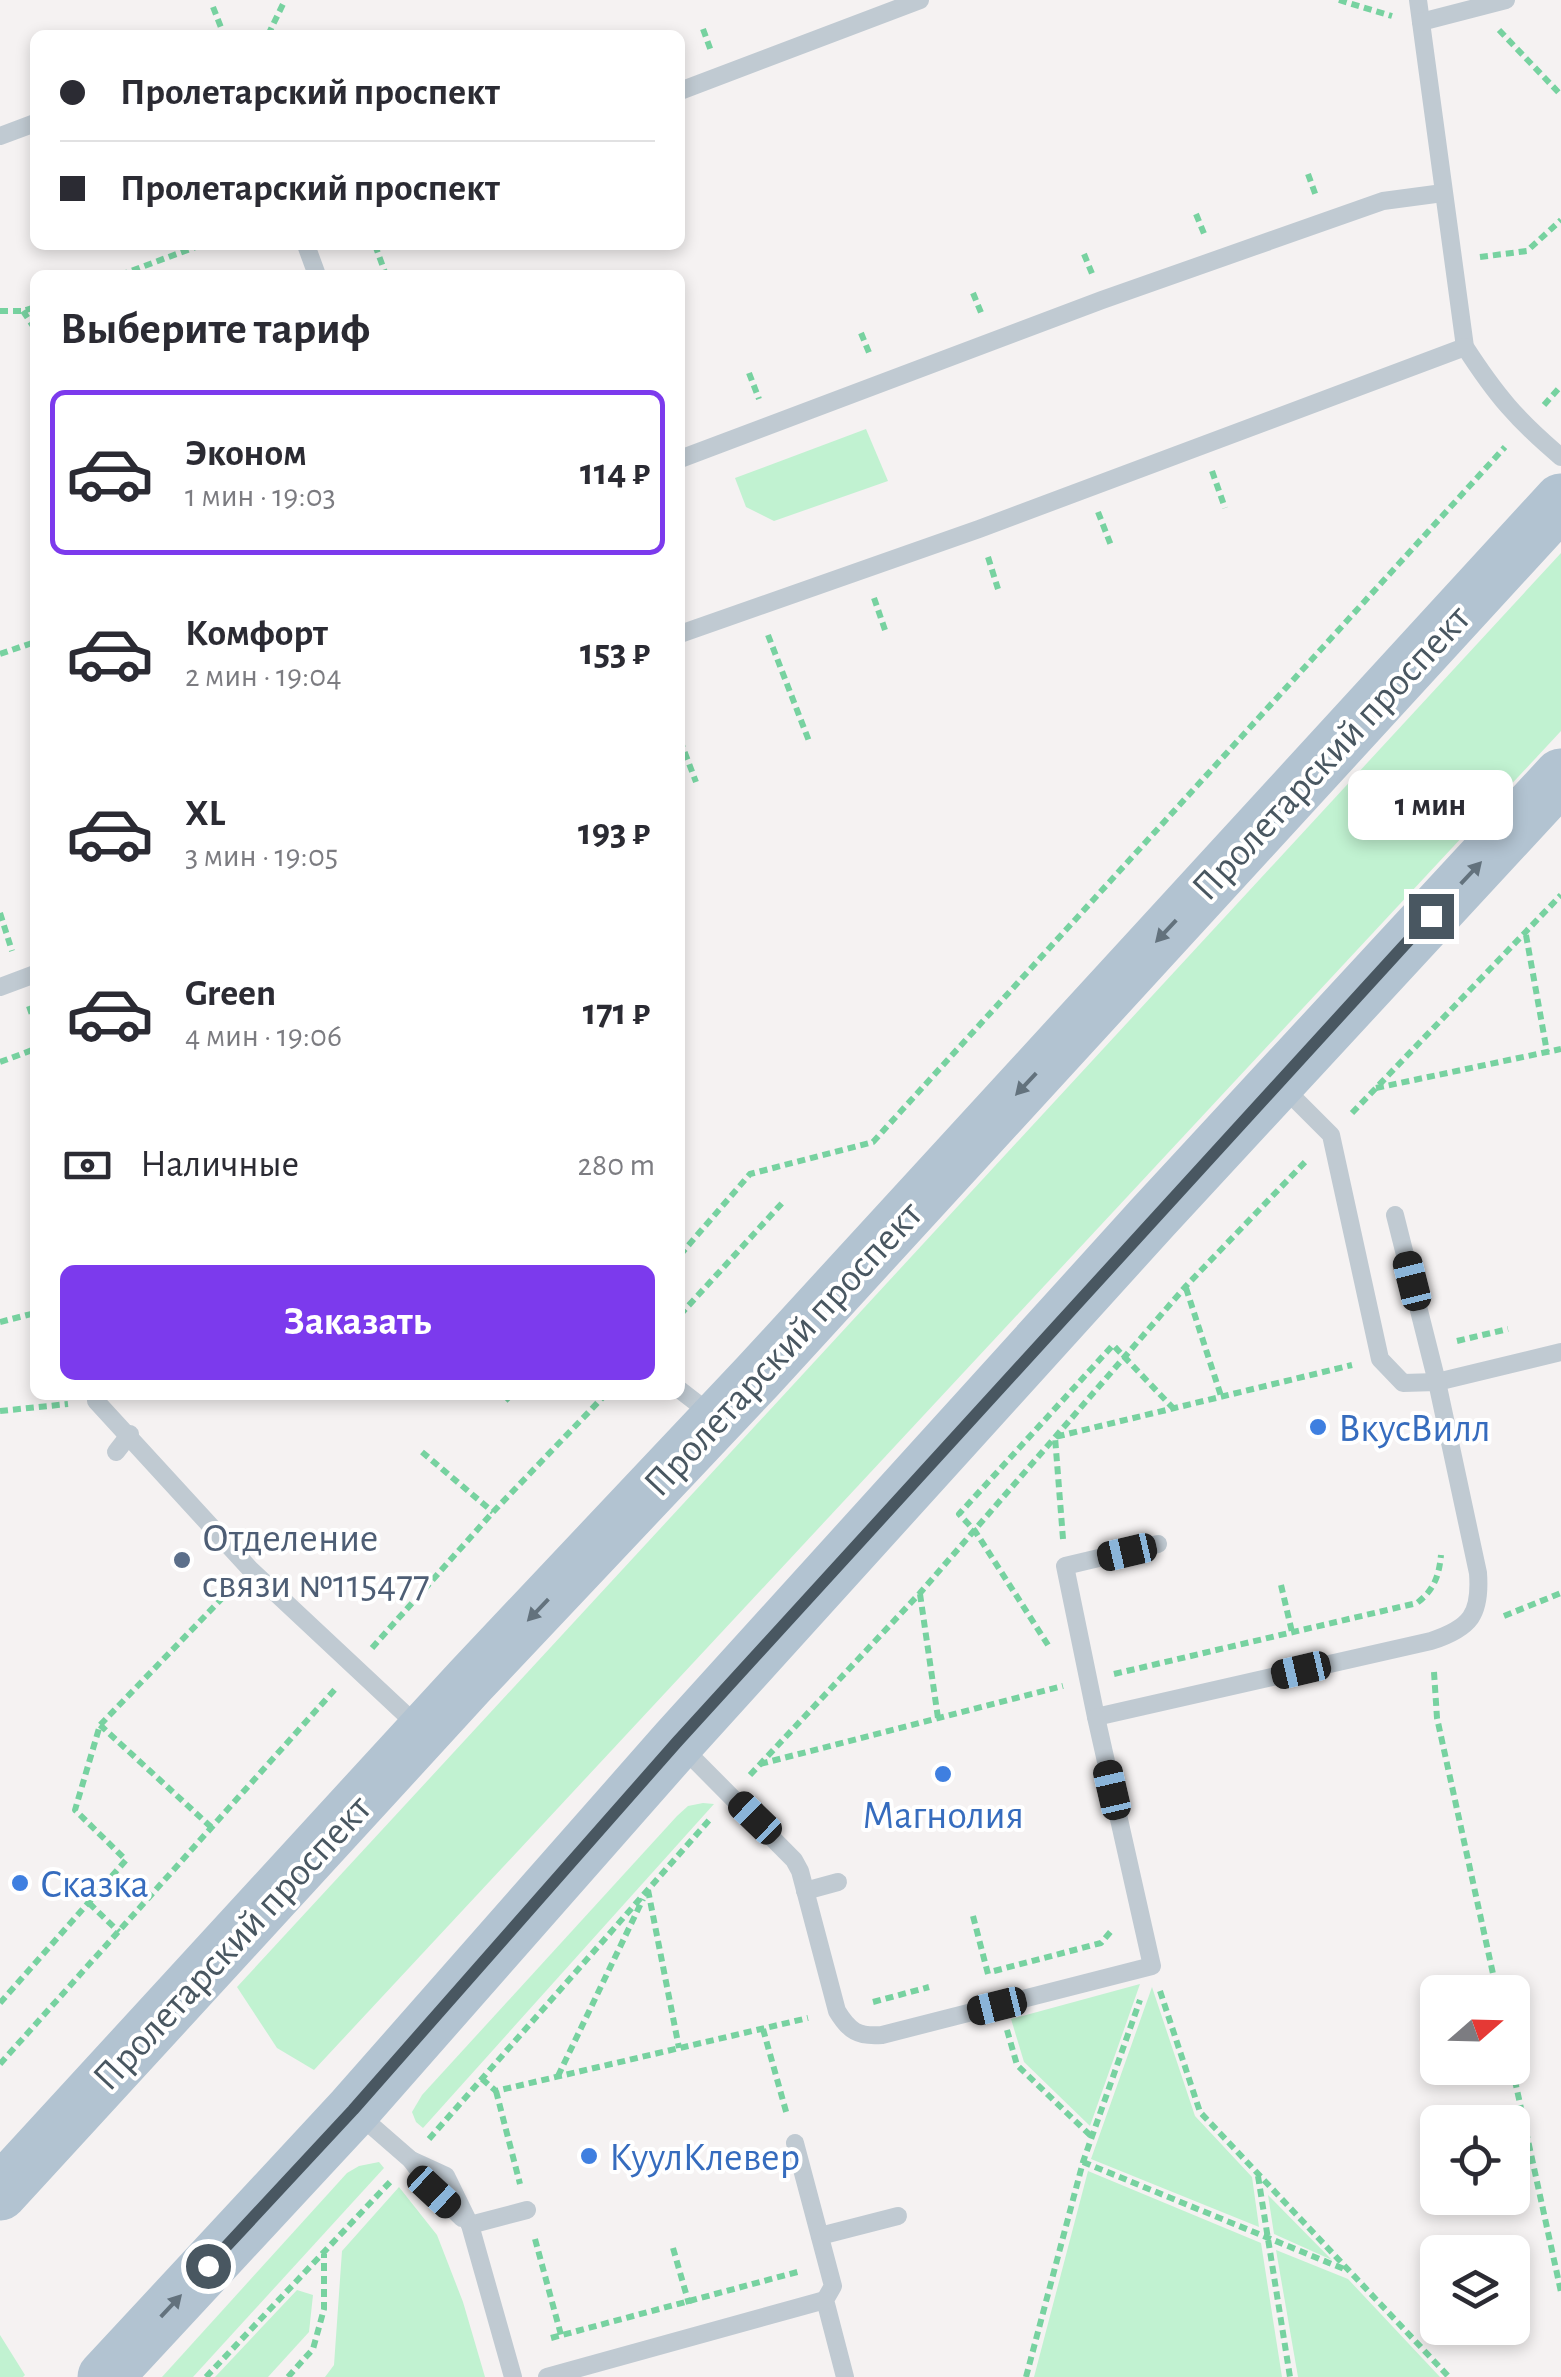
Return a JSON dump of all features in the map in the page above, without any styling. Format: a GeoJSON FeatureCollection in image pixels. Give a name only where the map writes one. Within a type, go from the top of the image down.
{"type":"FeatureCollection","features":[{"type":"Feature","properties":{"kind":"main road","name":"Пролетарский проспект"},"geometry":{"type":"LineString","coordinates":[[0,2193],[425,1733],[698,1404],[757,1377],[1561,500]]}},
{"type":"Feature","properties":{"kind":"main road"},"geometry":{"type":"LineString","coordinates":[[105,2377],[353,2110],[677,1742],[1277,1081],[1561,776]]}},
{"type":"Feature","properties":{"kind":"lane"},"geometry":{"type":"LineString","coordinates":[[685,89],[920,0]]}},
{"type":"Feature","properties":{"kind":"lane"},"geometry":{"type":"LineString","coordinates":[[1418,0],[1464,347],[1496,395],[1561,457]]}},
{"type":"Feature","properties":{"kind":"lane"},"geometry":{"type":"LineString","coordinates":[[1421,23],[1506,0]]}},
{"type":"Feature","properties":{"kind":"lane"},"geometry":{"type":"LineString","coordinates":[[0,136],[30,126]]}},
{"type":"Feature","properties":{"kind":"lane"},"geometry":{"type":"LineString","coordinates":[[685,457],[1102,300],[1354,211],[1383,201],[1443,193]]}},
{"type":"Feature","properties":{"kind":"lane"},"geometry":{"type":"LineString","coordinates":[[685,632],[1034,509],[1464,347]]}},
{"type":"Feature","properties":{"kind":"lane"},"geometry":{"type":"LineString","coordinates":[[0,988],[30,976]]}},
{"type":"Feature","properties":{"kind":"lane"},"geometry":{"type":"LineString","coordinates":[[1277,1081],[1331,1136],[1380,1358],[1403,1383],[1437,1382],[1561,1352]]}},
{"type":"Feature","properties":{"kind":"lane"},"geometry":{"type":"LineString","coordinates":[[1096,1717],[1431,1640],[1463,1627],[1474,1615],[1480,1595],[1478,1573],[1396,1215]]}},
{"type":"Feature","properties":{"kind":"lane"},"geometry":{"type":"LineString","coordinates":[[96,1402],[130,1434],[250,1569],[425,1733]]}},
{"type":"Feature","properties":{"kind":"lane"},"geometry":{"type":"LineString","coordinates":[[116,1452],[130,1434]]}},
{"type":"Feature","properties":{"kind":"lane"},"geometry":{"type":"LineString","coordinates":[[677,1742],[794,1860],[837,2010],[848,2029],[864,2036],[882,2035],[1152,1966],[1096,1717],[1081,1682],[1064,1566],[1158,1544]]}},
{"type":"Feature","properties":{"kind":"lane"},"geometry":{"type":"LineString","coordinates":[[805,1891],[838,1882]]}},
{"type":"Feature","properties":{"kind":"lane"},"geometry":{"type":"LineString","coordinates":[[353,2110],[411,2160],[434,2192],[470,2225],[513,2377]]}},
{"type":"Feature","properties":{"kind":"lane"},"geometry":{"type":"LineString","coordinates":[[547,2377],[581,2372],[825,2300],[833,2286],[795,2143]]}},
{"type":"Feature","properties":{"kind":"lane"},"geometry":{"type":"LineString","coordinates":[[470,2225],[527,2210]]}},
{"type":"Feature","properties":{"kind":"lane"},"geometry":{"type":"LineString","coordinates":[[820,2236],[898,2216]]}},
{"type":"Feature","properties":{"kind":"lane"},"geometry":{"type":"LineString","coordinates":[[825,2300],[845,2377]]}},
{"type":"Feature","properties":{"kind":"path"},"geometry":{"type":"LineString","coordinates":[[270,30],[285,0]]}},
{"type":"Feature","properties":{"kind":"path"},"geometry":{"type":"LineString","coordinates":[[1339,0],[1421,23]]}},
{"type":"Feature","properties":{"kind":"path"},"geometry":{"type":"LineString","coordinates":[[214,7],[222,30]]}},
{"type":"Feature","properties":{"kind":"path"},"geometry":{"type":"LineString","coordinates":[[1478,7],[1561,95]]}},
{"type":"Feature","properties":{"kind":"path"},"geometry":{"type":"LineString","coordinates":[[1474,257],[1527,251],[1561,220]]}},
{"type":"Feature","properties":{"kind":"path"},"geometry":{"type":"LineString","coordinates":[[134,270],[188,250]]}},
{"type":"Feature","properties":{"kind":"path"},"geometry":{"type":"LineString","coordinates":[[0,311],[30,309]]}},
{"type":"Feature","properties":{"kind":"path"},"geometry":{"type":"LineString","coordinates":[[23,311],[30,322]]}},
{"type":"Feature","properties":{"kind":"path"},"geometry":{"type":"LineString","coordinates":[[685,1249],[750,1174],[873,1142],[1525,426]]}},
{"type":"Feature","properties":{"kind":"path"},"geometry":{"type":"LineString","coordinates":[[758,607],[809,741]]}},
{"type":"Feature","properties":{"kind":"path"},"geometry":{"type":"LineString","coordinates":[[0,654],[30,644]]}},
{"type":"Feature","properties":{"kind":"path"},"geometry":{"type":"LineString","coordinates":[[685,753],[696,782]]}},
{"type":"Feature","properties":{"kind":"path"},"geometry":{"type":"LineString","coordinates":[[206,2377],[411,2160],[759,1764],[975,1531],[1186,1286],[1561,895]]}},
{"type":"Feature","properties":{"kind":"path"},"geometry":{"type":"LineString","coordinates":[[1526,934],[1547,1052]]}},
{"type":"Feature","properties":{"kind":"path"},"geometry":{"type":"LineString","coordinates":[[1374,1088],[1561,1049]]}},
{"type":"Feature","properties":{"kind":"path"},"geometry":{"type":"LineString","coordinates":[[0,1062],[30,1051]]}},
{"type":"Feature","properties":{"kind":"path"},"geometry":{"type":"LineString","coordinates":[[685,1310],[783,1202]]}},
{"type":"Feature","properties":{"kind":"path"},"geometry":{"type":"LineString","coordinates":[[1186,1286],[1221,1396]]}},
{"type":"Feature","properties":{"kind":"path"},"geometry":{"type":"LineString","coordinates":[[0,1322],[30,1314]]}},
{"type":"Feature","properties":{"kind":"path"},"geometry":{"type":"LineString","coordinates":[[1428,1347],[1523,1326]]}},
{"type":"Feature","properties":{"kind":"path"},"geometry":{"type":"LineString","coordinates":[[1081,1682],[960,1514],[1113,1345],[1173,1408]]}},
{"type":"Feature","properties":{"kind":"path"},"geometry":{"type":"LineString","coordinates":[[1055,1437],[1380,1358]]}},
{"type":"Feature","properties":{"kind":"path"},"geometry":{"type":"LineString","coordinates":[[0,2064],[493,1512],[600,1400]]}},
{"type":"Feature","properties":{"kind":"path"},"geometry":{"type":"LineString","coordinates":[[0,1411],[96,1402]]}},
{"type":"Feature","properties":{"kind":"path"},"geometry":{"type":"LineString","coordinates":[[1055,1437],[1064,1566]]}},
{"type":"Feature","properties":{"kind":"path"},"geometry":{"type":"LineString","coordinates":[[422,1452],[493,1512]]}},
{"type":"Feature","properties":{"kind":"path"},"geometry":{"type":"LineString","coordinates":[[759,1764],[1081,1682],[1417,1603],[1429,1593],[1438,1576],[1441,1557],[1437,1538]]}},
{"type":"Feature","properties":{"kind":"path"},"geometry":{"type":"LineString","coordinates":[[0,2002],[126,1860],[75,1810],[100,1724],[250,1569]]}},
{"type":"Feature","properties":{"kind":"path"},"geometry":{"type":"LineString","coordinates":[[1280,1585],[1301,1670]]}},
{"type":"Feature","properties":{"kind":"path"},"geometry":{"type":"LineString","coordinates":[[920,1593],[938,1718]]}},
{"type":"Feature","properties":{"kind":"path"},"geometry":{"type":"LineString","coordinates":[[1474,1615],[1500,1618],[1561,1593]]}},
{"type":"Feature","properties":{"kind":"path"},"geometry":{"type":"LineString","coordinates":[[1431,1640],[1437,1718],[1492,1975]]}},
{"type":"Feature","properties":{"kind":"path"},"geometry":{"type":"LineString","coordinates":[[100,1724],[211,1827]]}},
{"type":"Feature","properties":{"kind":"path"},"geometry":{"type":"LineString","coordinates":[[648,1889],[679,2048]]}},
{"type":"Feature","properties":{"kind":"path"},"geometry":{"type":"LineString","coordinates":[[558,2076],[648,1889]]}},
{"type":"Feature","properties":{"kind":"path"},"geometry":{"type":"LineString","coordinates":[[970,1977],[1101,1943],[1137,1900]]}},
{"type":"Feature","properties":{"kind":"path"},"geometry":{"type":"LineString","coordinates":[[89,1902],[119,1932]]}},
{"type":"Feature","properties":{"kind":"path"},"geometry":{"type":"LineString","coordinates":[[973,1916],[997,2006]]}},
{"type":"Feature","properties":{"kind":"path"},"geometry":{"type":"LineString","coordinates":[[1026,2377],[1083,2162],[1152,1966]]}},
{"type":"Feature","properties":{"kind":"path"},"geometry":{"type":"LineString","coordinates":[[1152,1966],[1200,2112],[1449,2377]]}},
{"type":"Feature","properties":{"kind":"path"},"geometry":{"type":"LineString","coordinates":[[865,2004],[935,1986]]}},
{"type":"Feature","properties":{"kind":"path"},"geometry":{"type":"LineString","coordinates":[[482,2079],[496,2091],[787,2023]]}},
{"type":"Feature","properties":{"kind":"path"},"geometry":{"type":"LineString","coordinates":[[763,2029],[795,2143]]}},
{"type":"Feature","properties":{"kind":"path"},"geometry":{"type":"LineString","coordinates":[[1016,2064],[1092,2137]]}},
{"type":"Feature","properties":{"kind":"path"},"geometry":{"type":"LineString","coordinates":[[1516,2085],[1561,2292]]}},
{"type":"Feature","properties":{"kind":"path"},"geometry":{"type":"LineString","coordinates":[[1083,2162],[1350,2272]]}},
{"type":"Feature","properties":{"kind":"path"},"geometry":{"type":"LineString","coordinates":[[1257,2173],[1290,2377]]}},
{"type":"Feature","properties":{"kind":"path"},"geometry":{"type":"LineString","coordinates":[[288,2377],[313,2350],[324,2309],[324,2252]]}},
{"type":"Feature","properties":{"kind":"path"},"geometry":{"type":"LineString","coordinates":[[551,2338],[804,2270]]}},
{"type":"Feature","properties":{"kind":"green space"},"geometry":{"type":"Polygon","coordinates":[[[866,429],[888,481],[774,521],[746,507],[735,478],[866,429]]]}},
{"type":"Feature","properties":{"kind":"green space"},"geometry":{"type":"Polygon","coordinates":[[[1561,553],[1561,731],[314,2070],[277,2048],[237,1987],[1561,553]]]}},
{"type":"Feature","properties":{"kind":"green space"},"geometry":{"type":"Polygon","coordinates":[[[714,1804],[423,2128],[416,2122],[412,2112],[422,2095],[677,1816],[688,1806],[714,1804]]]}},
{"type":"Feature","properties":{"kind":"green space"},"geometry":{"type":"Polygon","coordinates":[[[1140,1984],[1090,2126],[1024,2062],[1011,2019],[1140,1984]]]}},
{"type":"Feature","properties":{"kind":"green space"},"geometry":{"type":"Polygon","coordinates":[[[1152,1987],[1195,2116],[1252,2177],[1259,2227],[1091,2159],[1152,1987]]]}},
{"type":"Feature","properties":{"kind":"green space"},"geometry":{"type":"Polygon","coordinates":[[[379,2162],[384,2168],[193,2377],[162,2377],[347,2173],[379,2162]]]}},
{"type":"Feature","properties":{"kind":"green space"},"geometry":{"type":"Polygon","coordinates":[[[1088,2171],[1261,2243],[1282,2377],[1034,2377],[1088,2171]]]}},
{"type":"Feature","properties":{"kind":"green space"},"geometry":{"type":"Polygon","coordinates":[[[399,2187],[437,2235],[463,2302],[485,2377],[325,2377],[334,2365],[342,2251],[399,2187]]]}},
{"type":"Feature","properties":{"kind":"green space"},"geometry":{"type":"Polygon","coordinates":[[[1268,2195],[1332,2260],[1274,2234],[1268,2195]]]}},
{"type":"Feature","properties":{"kind":"green space"},"geometry":{"type":"Polygon","coordinates":[[[1276,2250],[1348,2279],[1440,2377],[1298,2377],[1276,2250]]]}},
{"type":"Feature","properties":{"kind":"green space"},"geometry":{"type":"Polygon","coordinates":[[[297,2290],[313,2295],[309,2332],[268,2377],[215,2377],[297,2290]]]}},
{"type":"Feature","properties":{"kind":"green space"},"geometry":{"type":"Polygon","coordinates":[[[0,2335],[25,2375],[23,2377],[0,2377],[0,2335]]]}},
{"type":"Feature","properties":{"kind":"place","name":"ВкусВилл"},"geometry":{"type":"Point","coordinates":[1318,1427]}},
{"type":"Feature","properties":{"kind":"place","name":"Отделение связи №115477"},"geometry":{"type":"Point","coordinates":[182,1560]}},
{"type":"Feature","properties":{"kind":"place","name":"Магнолия"},"geometry":{"type":"Point","coordinates":[943,1774]}},
{"type":"Feature","properties":{"kind":"place","name":"Сказка"},"geometry":{"type":"Point","coordinates":[20,1883]}},
{"type":"Feature","properties":{"kind":"place","name":"КуулКлевер"},"geometry":{"type":"Point","coordinates":[589,2156]}},
{"type":"Feature","properties":{"kind":"route"},"geometry":{"type":"LineString","coordinates":[[208,2266],[353,2110],[677,1742],[1431,916]]}}]}
